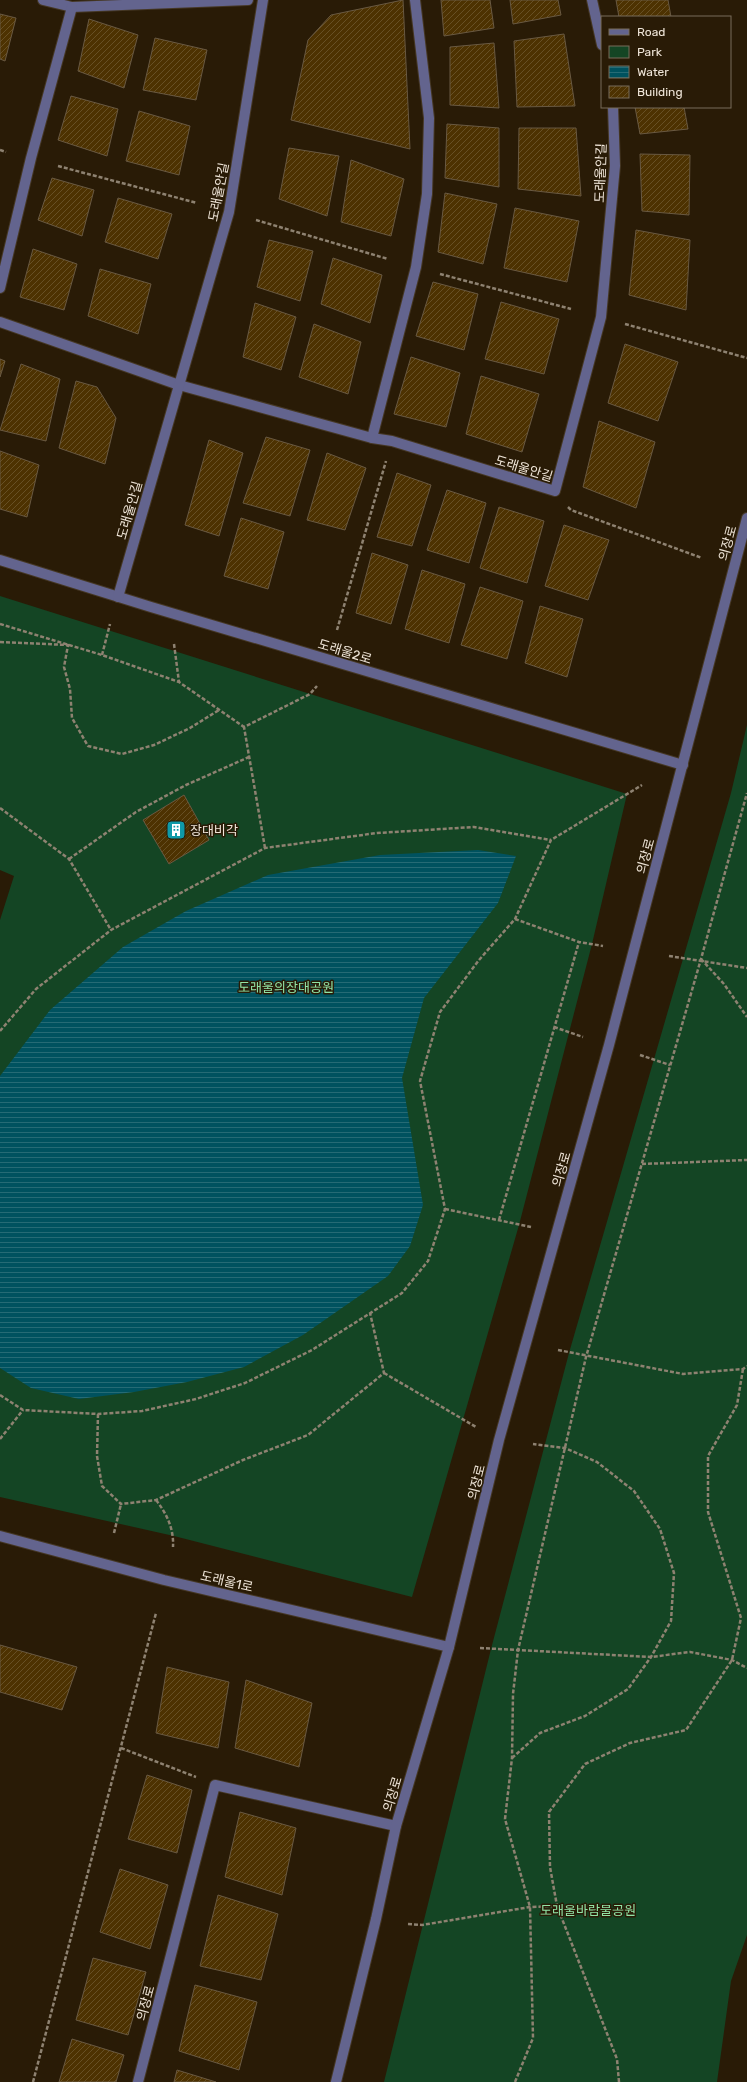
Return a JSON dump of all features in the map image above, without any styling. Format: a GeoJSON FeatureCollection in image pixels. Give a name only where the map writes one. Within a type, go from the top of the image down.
{"type":"FeatureCollection","features":[{"type":"Feature","properties":{"kind":"street"},"geometry":{"type":"LineString","coordinates":[[42,0],[72,8],[248,0]]}},
{"type":"Feature","properties":{"kind":"street","name":"도래울안길"},"geometry":{"type":"LineString","coordinates":[[118,597],[229,212],[263,0]]}},
{"type":"Feature","properties":{"kind":"street"},"geometry":{"type":"LineString","coordinates":[[372,438],[416,267],[427,194],[429,118],[415,0]]}},
{"type":"Feature","properties":{"kind":"street"},"geometry":{"type":"LineString","coordinates":[[592,0],[601,40]]}},
{"type":"Feature","properties":{"kind":"street"},"geometry":{"type":"LineString","coordinates":[[0,288],[31,158],[72,8]]}},
{"type":"Feature","properties":{"kind":"street","name":"도래울안길"},"geometry":{"type":"LineString","coordinates":[[0,322],[179,385],[372,438],[392,441],[555,491],[601,317],[615,166],[613,108]]}},
{"type":"Feature","properties":{"kind":"street","name":"의장로"},"geometry":{"type":"LineString","coordinates":[[336,2082],[376,1920],[396,1826],[449,1647],[500,1440],[608,1045],[747,518]]}},
{"type":"Feature","properties":{"kind":"street","name":"도래울2로"},"geometry":{"type":"LineString","coordinates":[[0,560],[118,597],[683,765]]}},
{"type":"Feature","properties":{"kind":"street","name":"도래울1로"},"geometry":{"type":"LineString","coordinates":[[0,1536],[164,1580],[449,1647]]}},
{"type":"Feature","properties":{"kind":"street","name":"의장로"},"geometry":{"type":"LineString","coordinates":[[138,2082],[215,1785],[396,1826]]}},
{"type":"Feature","properties":{"kind":"path"},"geometry":{"type":"LineString","coordinates":[[0,150],[6,152]]}},
{"type":"Feature","properties":{"kind":"path"},"geometry":{"type":"LineString","coordinates":[[58,166],[197,203]]}},
{"type":"Feature","properties":{"kind":"path"},"geometry":{"type":"LineString","coordinates":[[256,220],[388,259]]}},
{"type":"Feature","properties":{"kind":"path"},"geometry":{"type":"LineString","coordinates":[[440,274],[571,309]]}},
{"type":"Feature","properties":{"kind":"path"},"geometry":{"type":"LineString","coordinates":[[625,324],[747,358]]}},
{"type":"Feature","properties":{"kind":"path"},"geometry":{"type":"LineString","coordinates":[[337,630],[392,441]]}},
{"type":"Feature","properties":{"kind":"path"},"geometry":{"type":"LineString","coordinates":[[555,491],[571,510],[702,558]]}},
{"type":"Feature","properties":{"kind":"path"},"geometry":{"type":"LineString","coordinates":[[0,624],[102,655],[179,682],[244,727],[265,848]]}},
{"type":"Feature","properties":{"kind":"path"},"geometry":{"type":"LineString","coordinates":[[102,655],[110,624]]}},
{"type":"Feature","properties":{"kind":"path"},"geometry":{"type":"LineString","coordinates":[[0,642],[68,645]]}},
{"type":"Feature","properties":{"kind":"path"},"geometry":{"type":"LineString","coordinates":[[174,644],[179,682]]}},
{"type":"Feature","properties":{"kind":"path"},"geometry":{"type":"LineString","coordinates":[[68,645],[64,667],[70,689],[72,718],[88,746],[122,754],[154,745],[190,728],[220,710]]}},
{"type":"Feature","properties":{"kind":"path"},"geometry":{"type":"LineString","coordinates":[[244,727],[310,694],[317,686]]}},
{"type":"Feature","properties":{"kind":"path"},"geometry":{"type":"LineString","coordinates":[[69,859],[136,812],[186,785],[249,757]]}},
{"type":"Feature","properties":{"kind":"path"},"geometry":{"type":"LineString","coordinates":[[0,1395],[23,1410],[98,1414],[142,1411],[196,1399],[245,1383],[312,1350],[402,1293],[428,1261],[445,1209],[420,1081],[440,1012],[479,960],[516,918],[551,840],[642,785]]}},
{"type":"Feature","properties":{"kind":"path"},"geometry":{"type":"LineString","coordinates":[[515,2082],[533,2038],[530,1907],[505,1818],[512,1758],[513,1694],[518,1650],[586,1357],[701,959],[747,793]]}},
{"type":"Feature","properties":{"kind":"path"},"geometry":{"type":"LineString","coordinates":[[0,808],[69,859],[111,930]]}},
{"type":"Feature","properties":{"kind":"path"},"geometry":{"type":"LineString","coordinates":[[0,1031],[36,989],[111,930],[265,848],[377,833],[474,827],[551,840]]}},
{"type":"Feature","properties":{"kind":"path"},"geometry":{"type":"LineString","coordinates":[[516,918],[579,942],[602,946]]}},
{"type":"Feature","properties":{"kind":"path"},"geometry":{"type":"LineString","coordinates":[[499,1220],[579,942]]}},
{"type":"Feature","properties":{"kind":"path"},"geometry":{"type":"LineString","coordinates":[[669,956],[701,959],[747,968]]}},
{"type":"Feature","properties":{"kind":"path"},"geometry":{"type":"LineString","coordinates":[[701,959],[724,984],[747,1017]]}},
{"type":"Feature","properties":{"kind":"path"},"geometry":{"type":"LineString","coordinates":[[554,1027],[583,1037]]}},
{"type":"Feature","properties":{"kind":"path"},"geometry":{"type":"LineString","coordinates":[[640,1055],[670,1065]]}},
{"type":"Feature","properties":{"kind":"path"},"geometry":{"type":"LineString","coordinates":[[642,1164],[747,1160]]}},
{"type":"Feature","properties":{"kind":"path"},"geometry":{"type":"LineString","coordinates":[[445,1209],[531,1227]]}},
{"type":"Feature","properties":{"kind":"path"},"geometry":{"type":"LineString","coordinates":[[370,1313],[384,1373],[476,1427]]}},
{"type":"Feature","properties":{"kind":"path"},"geometry":{"type":"LineString","coordinates":[[558,1350],[586,1357],[683,1374],[743,1369],[747,1366]]}},
{"type":"Feature","properties":{"kind":"path"},"geometry":{"type":"LineString","coordinates":[[619,2082],[617,2059],[557,1906],[550,1867],[549,1812],[585,1764],[630,1743],[686,1730],[732,1660],[741,1618],[708,1512],[708,1456],[737,1405],[743,1369]]}},
{"type":"Feature","properties":{"kind":"path"},"geometry":{"type":"LineString","coordinates":[[98,1414],[97,1456],[102,1486],[121,1504],[156,1500],[243,1460],[308,1435],[384,1373]]}},
{"type":"Feature","properties":{"kind":"path"},"geometry":{"type":"LineString","coordinates":[[0,1438],[23,1410]]}},
{"type":"Feature","properties":{"kind":"path"},"geometry":{"type":"LineString","coordinates":[[512,1758],[540,1733],[585,1716],[628,1689],[651,1657],[671,1621],[674,1574],[660,1529],[634,1491],[597,1462],[565,1448],[533,1444]]}},
{"type":"Feature","properties":{"kind":"path"},"geometry":{"type":"LineString","coordinates":[[156,1500],[169,1522],[174,1536],[173,1547]]}},
{"type":"Feature","properties":{"kind":"path"},"geometry":{"type":"LineString","coordinates":[[114,1533],[121,1504]]}},
{"type":"Feature","properties":{"kind":"path"},"geometry":{"type":"LineString","coordinates":[[33,2082],[156,1613]]}},
{"type":"Feature","properties":{"kind":"path"},"geometry":{"type":"LineString","coordinates":[[480,1648],[651,1657],[690,1652],[732,1660],[747,1668]]}},
{"type":"Feature","properties":{"kind":"path"},"geometry":{"type":"LineString","coordinates":[[121,1748],[215,1785]]}},
{"type":"Feature","properties":{"kind":"path"},"geometry":{"type":"LineString","coordinates":[[408,1924],[422,1925],[530,1907],[557,1906]]}},
{"type":"Feature","properties":{"kind":"green space","name":"도래울의장대공원"},"geometry":{"type":"Polygon","coordinates":[[[0,596],[627,794],[592,944],[519,1225],[412,1597],[174,1536],[0,1497],[0,920],[14,876],[0,870],[0,596]]]}},
{"type":"Feature","properties":{"kind":"green space","name":"도래울바람물공원"},"geometry":{"type":"Polygon","coordinates":[[[747,725],[747,1935],[731,1981],[717,2082],[384,2082],[491,1649],[569,1353],[731,793],[747,725]]]}},
{"type":"Feature","properties":{"kind":"water"},"geometry":{"type":"Polygon","coordinates":[[[478,850],[516,856],[498,903],[424,998],[402,1078],[423,1205],[410,1246],[388,1276],[303,1335],[244,1367],[187,1382],[134,1392],[79,1399],[31,1388],[0,1368],[0,1076],[50,1010],[123,947],[186,911],[268,875],[380,855],[478,850]]]}},
{"type":"Feature","properties":{"kind":"building"},"geometry":{"type":"Polygon","coordinates":[[[403,0],[410,149],[291,120],[308,40],[331,15],[403,0]]]}},
{"type":"Feature","properties":{"kind":"building"},"geometry":{"type":"Polygon","coordinates":[[[441,0],[490,0],[494,28],[444,36],[441,0]]]}},
{"type":"Feature","properties":{"kind":"building"},"geometry":{"type":"Polygon","coordinates":[[[510,0],[558,0],[561,15],[513,24],[510,0]]]}},
{"type":"Feature","properties":{"kind":"building"},"geometry":{"type":"Polygon","coordinates":[[[616,0],[668,0],[671,16],[619,16],[616,0]]]}},
{"type":"Feature","properties":{"kind":"building"},"geometry":{"type":"Polygon","coordinates":[[[0,14],[16,18],[5,61],[0,59],[0,14]]]}},
{"type":"Feature","properties":{"kind":"building"},"geometry":{"type":"Polygon","coordinates":[[[89,19],[138,35],[124,88],[78,71],[89,19]]]}},
{"type":"Feature","properties":{"kind":"building"},"geometry":{"type":"Polygon","coordinates":[[[564,34],[575,106],[517,107],[514,41],[564,34]]]}},
{"type":"Feature","properties":{"kind":"building"},"geometry":{"type":"Polygon","coordinates":[[[155,38],[207,50],[196,100],[143,90],[155,38]]]}},
{"type":"Feature","properties":{"kind":"building"},"geometry":{"type":"Polygon","coordinates":[[[494,43],[499,108],[450,105],[450,47],[494,43]]]}},
{"type":"Feature","properties":{"kind":"building"},"geometry":{"type":"Polygon","coordinates":[[[71,96],[118,109],[107,156],[58,140],[71,96]]]}},
{"type":"Feature","properties":{"kind":"building"},"geometry":{"type":"Polygon","coordinates":[[[635,108],[684,108],[688,129],[640,134],[635,108]]]}},
{"type":"Feature","properties":{"kind":"building"},"geometry":{"type":"Polygon","coordinates":[[[139,111],[190,126],[179,175],[126,161],[139,111]]]}},
{"type":"Feature","properties":{"kind":"building"},"geometry":{"type":"Polygon","coordinates":[[[447,124],[499,128],[499,187],[445,178],[447,124]]]}},
{"type":"Feature","properties":{"kind":"building"},"geometry":{"type":"Polygon","coordinates":[[[519,128],[576,128],[581,196],[518,189],[519,128]]]}},
{"type":"Feature","properties":{"kind":"building"},"geometry":{"type":"Polygon","coordinates":[[[289,148],[339,156],[327,216],[279,199],[289,148]]]}},
{"type":"Feature","properties":{"kind":"building"},"geometry":{"type":"Polygon","coordinates":[[[640,154],[690,155],[689,215],[642,211],[640,154]]]}},
{"type":"Feature","properties":{"kind":"building"},"geometry":{"type":"Polygon","coordinates":[[[351,160],[404,179],[391,236],[341,222],[351,160]]]}},
{"type":"Feature","properties":{"kind":"building"},"geometry":{"type":"Polygon","coordinates":[[[52,178],[94,190],[82,236],[38,220],[52,178]]]}},
{"type":"Feature","properties":{"kind":"building"},"geometry":{"type":"Polygon","coordinates":[[[445,193],[497,204],[483,264],[438,252],[445,193]]]}},
{"type":"Feature","properties":{"kind":"building"},"geometry":{"type":"Polygon","coordinates":[[[118,198],[172,214],[158,259],[105,242],[118,198]]]}},
{"type":"Feature","properties":{"kind":"building"},"geometry":{"type":"Polygon","coordinates":[[[515,208],[579,221],[567,282],[504,268],[515,208]]]}},
{"type":"Feature","properties":{"kind":"building"},"geometry":{"type":"Polygon","coordinates":[[[636,230],[690,240],[686,310],[629,295],[636,230]]]}},
{"type":"Feature","properties":{"kind":"building"},"geometry":{"type":"Polygon","coordinates":[[[269,240],[313,251],[300,301],[257,287],[269,240]]]}},
{"type":"Feature","properties":{"kind":"building"},"geometry":{"type":"Polygon","coordinates":[[[33,249],[77,264],[64,310],[20,297],[33,249]]]}},
{"type":"Feature","properties":{"kind":"building"},"geometry":{"type":"Polygon","coordinates":[[[333,258],[382,275],[370,323],[321,304],[333,258]]]}},
{"type":"Feature","properties":{"kind":"building"},"geometry":{"type":"Polygon","coordinates":[[[100,269],[151,284],[138,334],[88,316],[100,269]]]}},
{"type":"Feature","properties":{"kind":"building"},"geometry":{"type":"Polygon","coordinates":[[[433,282],[478,294],[464,350],[416,336],[433,282]]]}},
{"type":"Feature","properties":{"kind":"building"},"geometry":{"type":"Polygon","coordinates":[[[501,302],[559,319],[544,374],[485,359],[501,302]]]}},
{"type":"Feature","properties":{"kind":"building"},"geometry":{"type":"Polygon","coordinates":[[[255,303],[296,317],[281,370],[243,357],[255,303]]]}},
{"type":"Feature","properties":{"kind":"building"},"geometry":{"type":"Polygon","coordinates":[[[314,324],[361,342],[348,394],[299,377],[314,324]]]}},
{"type":"Feature","properties":{"kind":"building"},"geometry":{"type":"Polygon","coordinates":[[[625,344],[678,362],[658,421],[608,403],[625,344]]]}},
{"type":"Feature","properties":{"kind":"building"},"geometry":{"type":"Polygon","coordinates":[[[411,357],[460,373],[446,427],[394,414],[411,357]]]}},
{"type":"Feature","properties":{"kind":"building"},"geometry":{"type":"Polygon","coordinates":[[[0,359],[5,361],[0,377],[0,359]]]}},
{"type":"Feature","properties":{"kind":"building"},"geometry":{"type":"Polygon","coordinates":[[[21,364],[60,379],[46,441],[0,430],[21,364]]]}},
{"type":"Feature","properties":{"kind":"building"},"geometry":{"type":"Polygon","coordinates":[[[481,376],[539,394],[522,452],[466,434],[481,376]]]}},
{"type":"Feature","properties":{"kind":"building"},"geometry":{"type":"Polygon","coordinates":[[[76,381],[97,387],[116,418],[105,464],[59,448],[76,381]]]}},
{"type":"Feature","properties":{"kind":"building"},"geometry":{"type":"Polygon","coordinates":[[[599,421],[655,442],[636,508],[583,487],[599,421]]]}},
{"type":"Feature","properties":{"kind":"building"},"geometry":{"type":"Polygon","coordinates":[[[266,437],[310,450],[290,516],[243,503],[266,437]]]}},
{"type":"Feature","properties":{"kind":"building"},"geometry":{"type":"Polygon","coordinates":[[[209,440],[243,453],[219,536],[185,525],[209,440]]]}},
{"type":"Feature","properties":{"kind":"building"},"geometry":{"type":"Polygon","coordinates":[[[0,451],[39,465],[27,517],[0,509],[0,451]]]}},
{"type":"Feature","properties":{"kind":"building"},"geometry":{"type":"Polygon","coordinates":[[[327,453],[366,468],[345,530],[307,520],[327,453]]]}},
{"type":"Feature","properties":{"kind":"building"},"geometry":{"type":"Polygon","coordinates":[[[397,473],[431,485],[412,546],[377,537],[397,473]]]}},
{"type":"Feature","properties":{"kind":"building"},"geometry":{"type":"Polygon","coordinates":[[[447,490],[486,503],[469,563],[427,550],[447,490]]]}},
{"type":"Feature","properties":{"kind":"building"},"geometry":{"type":"Polygon","coordinates":[[[499,507],[544,521],[527,583],[480,568],[499,507]]]}},
{"type":"Feature","properties":{"kind":"building"},"geometry":{"type":"Polygon","coordinates":[[[241,518],[284,532],[268,589],[224,576],[241,518]]]}},
{"type":"Feature","properties":{"kind":"building"},"geometry":{"type":"Polygon","coordinates":[[[564,525],[609,540],[588,600],[545,586],[564,525]]]}},
{"type":"Feature","properties":{"kind":"building"},"geometry":{"type":"Polygon","coordinates":[[[372,553],[408,565],[391,624],[356,613],[372,553]]]}},
{"type":"Feature","properties":{"kind":"building"},"geometry":{"type":"Polygon","coordinates":[[[422,570],[465,584],[449,643],[405,629],[422,570]]]}},
{"type":"Feature","properties":{"kind":"building"},"geometry":{"type":"Polygon","coordinates":[[[480,587],[523,601],[507,659],[461,645],[480,587]]]}},
{"type":"Feature","properties":{"kind":"building"},"geometry":{"type":"Polygon","coordinates":[[[540,606],[583,619],[567,677],[525,663],[540,606]]]}},
{"type":"Feature","properties":{"kind":"building","name":"장대비각"},"geometry":{"type":"Polygon","coordinates":[[[184,795],[209,840],[169,864],[143,820],[184,795]]]}},
{"type":"Feature","properties":{"kind":"building"},"geometry":{"type":"Polygon","coordinates":[[[0,1645],[77,1667],[62,1710],[0,1692],[0,1645]]]}},
{"type":"Feature","properties":{"kind":"building"},"geometry":{"type":"Polygon","coordinates":[[[167,1667],[229,1682],[218,1748],[156,1733],[167,1667]]]}},
{"type":"Feature","properties":{"kind":"building"},"geometry":{"type":"Polygon","coordinates":[[[246,1680],[312,1703],[299,1767],[235,1748],[246,1680]]]}},
{"type":"Feature","properties":{"kind":"building"},"geometry":{"type":"Polygon","coordinates":[[[147,1775],[192,1790],[177,1853],[128,1839],[147,1775]]]}},
{"type":"Feature","properties":{"kind":"building"},"geometry":{"type":"Polygon","coordinates":[[[240,1812],[296,1828],[282,1895],[225,1877],[240,1812]]]}},
{"type":"Feature","properties":{"kind":"building"},"geometry":{"type":"Polygon","coordinates":[[[120,1869],[168,1885],[150,1949],[100,1932],[120,1869]]]}},
{"type":"Feature","properties":{"kind":"building"},"geometry":{"type":"Polygon","coordinates":[[[218,1895],[278,1914],[261,1980],[200,1966],[218,1895]]]}},
{"type":"Feature","properties":{"kind":"building"},"geometry":{"type":"Polygon","coordinates":[[[93,1958],[146,1972],[128,2035],[76,2020],[93,1958]]]}},
{"type":"Feature","properties":{"kind":"building"},"geometry":{"type":"Polygon","coordinates":[[[195,1985],[257,2002],[239,2070],[179,2051],[195,1985]]]}},
{"type":"Feature","properties":{"kind":"building"},"geometry":{"type":"Polygon","coordinates":[[[72,2039],[124,2055],[116,2082],[59,2082],[72,2039]]]}},
{"type":"Feature","properties":{"kind":"building"},"geometry":{"type":"Polygon","coordinates":[[[177,2070],[216,2082],[174,2082],[177,2070]]]}},
{"type":"Feature","properties":{"kind":"place","name":"장대비각"},"geometry":{"type":"Point","coordinates":[176,830]}}]}
